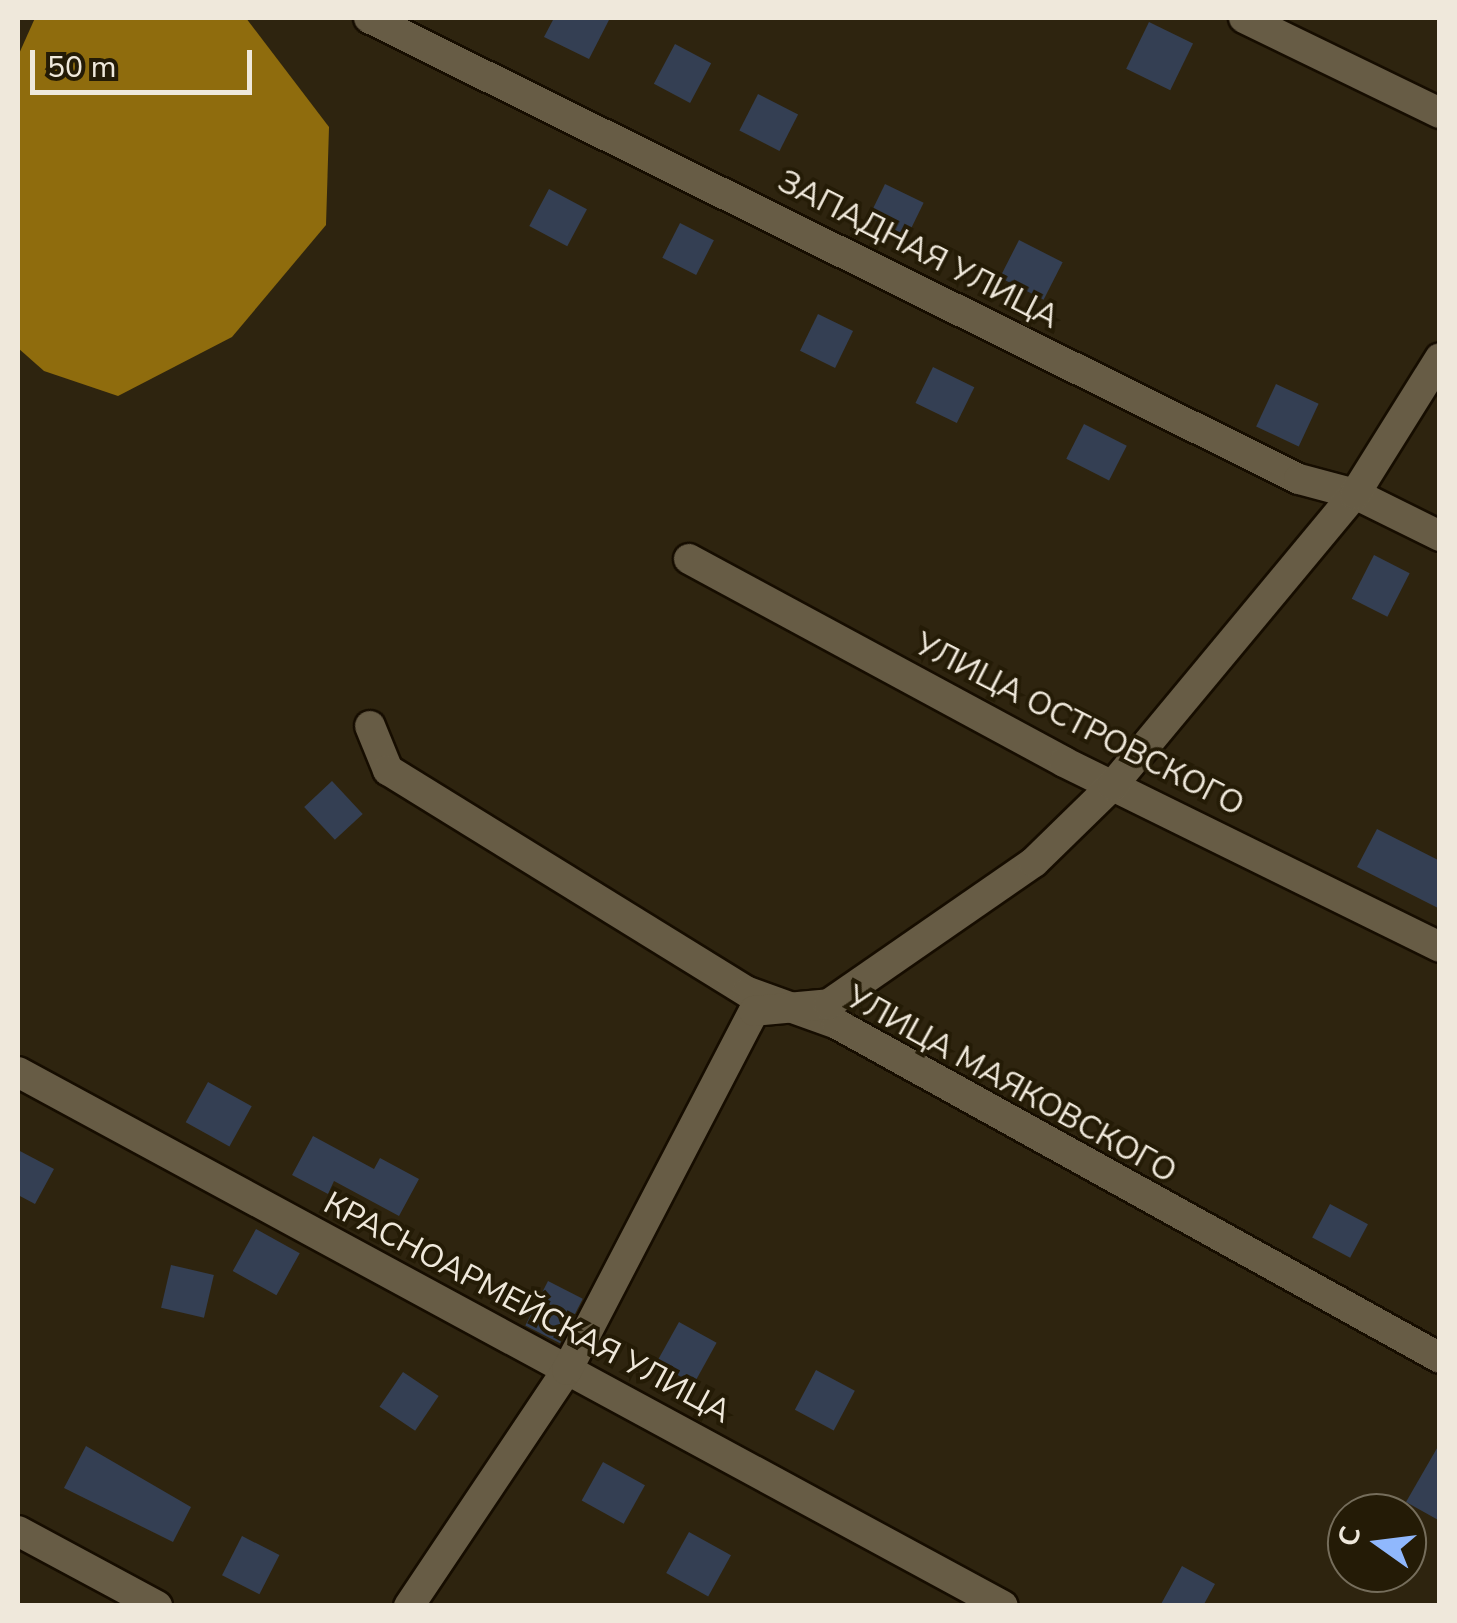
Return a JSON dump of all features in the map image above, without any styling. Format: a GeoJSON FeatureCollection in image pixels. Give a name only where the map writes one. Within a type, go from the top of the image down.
{"type":"FeatureCollection","features":[{"type":"Feature","properties":{"kind":"street","name":"ЗАПАДНАЯ УЛИЦА"},"geometry":{"type":"LineString","coordinates":[[369,18],[1299,480],[1355,494],[1440,536]]}},
{"type":"Feature","properties":{"kind":"street"},"geometry":{"type":"LineString","coordinates":[[1244,18],[1440,113]]}},
{"type":"Feature","properties":{"kind":"street"},"geometry":{"type":"LineString","coordinates":[[409,1606],[568,1370],[754,1011],[829,1004],[1034,862],[1114,785],[1355,494],[1440,358]]}},
{"type":"Feature","properties":{"kind":"street","name":"УЛИЦА ОСТРОВСКОГО"},"geometry":{"type":"LineString","coordinates":[[689,560],[1114,785],[1440,947]]}},
{"type":"Feature","properties":{"kind":"street","name":"УЛИЦА МАЯКОВСКОГО"},"geometry":{"type":"LineString","coordinates":[[370,726],[388,770],[748,992],[837,1024],[1440,1358]]}},
{"type":"Feature","properties":{"kind":"street","name":"КРАСНОАРМЕЙСКАЯ УЛИЦА"},"geometry":{"type":"LineString","coordinates":[[18,1072],[1003,1606]]}},
{"type":"Feature","properties":{"kind":"street"},"geometry":{"type":"LineString","coordinates":[[18,1531],[156,1606]]}},
{"type":"Feature","properties":{"kind":"shaded area"},"geometry":{"type":"Polygon","coordinates":[[[35,18],[246,18],[329,127],[326,225],[232,337],[118,396],[44,371],[18,348],[18,56],[35,18]]]}},
{"type":"Feature","properties":{"kind":"building"},"geometry":{"type":"Polygon","coordinates":[[[554,18],[610,18],[589,59],[544,37],[554,18]]]}},
{"type":"Feature","properties":{"kind":"building"},"geometry":{"type":"Polygon","coordinates":[[[1149,22],[1193,43],[1170,90],[1126,69],[1149,22]]]}},
{"type":"Feature","properties":{"kind":"building"},"geometry":{"type":"Polygon","coordinates":[[[675,44],[711,63],[690,103],[654,84],[675,44]]]}},
{"type":"Feature","properties":{"kind":"building"},"geometry":{"type":"Polygon","coordinates":[[[758,94],[798,114],[779,151],[739,131],[758,94]]]}},
{"type":"Feature","properties":{"kind":"building"},"geometry":{"type":"Polygon","coordinates":[[[885,184],[924,203],[907,236],[869,217],[885,184]]]}},
{"type":"Feature","properties":{"kind":"building"},"geometry":{"type":"Polygon","coordinates":[[[549,189],[587,209],[567,246],[529,226],[549,189]]]}},
{"type":"Feature","properties":{"kind":"building"},"geometry":{"type":"Polygon","coordinates":[[[680,223],[714,240],[696,275],[662,258],[680,223]]]}},
{"type":"Feature","properties":{"kind":"building"},"geometry":{"type":"Polygon","coordinates":[[[1019,240],[1063,262],[1044,300],[1000,277],[1019,240]]]}},
{"type":"Feature","properties":{"kind":"building"},"geometry":{"type":"Polygon","coordinates":[[[818,314],[853,331],[835,368],[800,351],[818,314]]]}},
{"type":"Feature","properties":{"kind":"building"},"geometry":{"type":"Polygon","coordinates":[[[933,367],[974,387],[957,423],[915,403],[933,367]]]}},
{"type":"Feature","properties":{"kind":"building"},"geometry":{"type":"Polygon","coordinates":[[[1276,384],[1319,404],[1299,446],[1256,427],[1276,384]]]}},
{"type":"Feature","properties":{"kind":"building"},"geometry":{"type":"Polygon","coordinates":[[[1084,424],[1127,446],[1109,481],[1066,459],[1084,424]]]}},
{"type":"Feature","properties":{"kind":"building"},"geometry":{"type":"Polygon","coordinates":[[[1374,555],[1410,573],[1387,617],[1352,599],[1374,555]]]}},
{"type":"Feature","properties":{"kind":"building"},"geometry":{"type":"Polygon","coordinates":[[[332,781],[363,814],[335,840],[304,807],[332,781]]]}},
{"type":"Feature","properties":{"kind":"building"},"geometry":{"type":"Polygon","coordinates":[[[1377,829],[1440,861],[1440,909],[1357,867],[1377,829]]]}},
{"type":"Feature","properties":{"kind":"building"},"geometry":{"type":"Polygon","coordinates":[[[208,1082],[252,1106],[229,1146],[186,1122],[208,1082]]]}},
{"type":"Feature","properties":{"kind":"building"},"geometry":{"type":"Polygon","coordinates":[[[313,1136],[374,1169],[380,1158],[419,1179],[399,1216],[334,1181],[328,1194],[292,1175],[313,1136]]]}},
{"type":"Feature","properties":{"kind":"building"},"geometry":{"type":"Polygon","coordinates":[[[18,1150],[54,1169],[35,1204],[18,1195],[18,1150]]]}},
{"type":"Feature","properties":{"kind":"building"},"geometry":{"type":"Polygon","coordinates":[[[1330,1204],[1368,1224],[1350,1258],[1312,1238],[1330,1204]]]}},
{"type":"Feature","properties":{"kind":"building"},"geometry":{"type":"Polygon","coordinates":[[[256,1229],[300,1253],[276,1295],[233,1271],[256,1229]]]}},
{"type":"Feature","properties":{"kind":"building"},"geometry":{"type":"Polygon","coordinates":[[[171,1265],[214,1275],[204,1318],[161,1308],[171,1265]]]}},
{"type":"Feature","properties":{"kind":"building"},"geometry":{"type":"Polygon","coordinates":[[[548,1281],[583,1299],[560,1343],[525,1326],[548,1281]]]}},
{"type":"Feature","properties":{"kind":"building"},"geometry":{"type":"Polygon","coordinates":[[[679,1322],[717,1343],[694,1384],[656,1363],[679,1322]]]}},
{"type":"Feature","properties":{"kind":"building"},"geometry":{"type":"Polygon","coordinates":[[[816,1370],[855,1391],[834,1430],[795,1410],[816,1370]]]}},
{"type":"Feature","properties":{"kind":"building"},"geometry":{"type":"Polygon","coordinates":[[[403,1372],[439,1396],[415,1431],[380,1407],[403,1372]]]}},
{"type":"Feature","properties":{"kind":"building"},"geometry":{"type":"Polygon","coordinates":[[[1440,1443],[1440,1521],[1427,1514],[1427,1493],[1411,1493],[1440,1443]]]}},
{"type":"Feature","properties":{"kind":"building"},"geometry":{"type":"Polygon","coordinates":[[[86,1446],[191,1507],[173,1542],[64,1488],[86,1446]]]}},
{"type":"Feature","properties":{"kind":"building"},"geometry":{"type":"Polygon","coordinates":[[[603,1462],[645,1485],[624,1524],[582,1500],[603,1462]]]}},
{"type":"Feature","properties":{"kind":"building"},"geometry":{"type":"Polygon","coordinates":[[[689,1532],[731,1555],[708,1596],[666,1573],[689,1532]]]}},
{"type":"Feature","properties":{"kind":"building"},"geometry":{"type":"Polygon","coordinates":[[[242,1536],[279,1555],[259,1594],[222,1575],[242,1536]]]}},
{"type":"Feature","properties":{"kind":"building"},"geometry":{"type":"Polygon","coordinates":[[[1182,1566],[1215,1584],[1203,1606],[1160,1606],[1182,1566]]]}}]}
